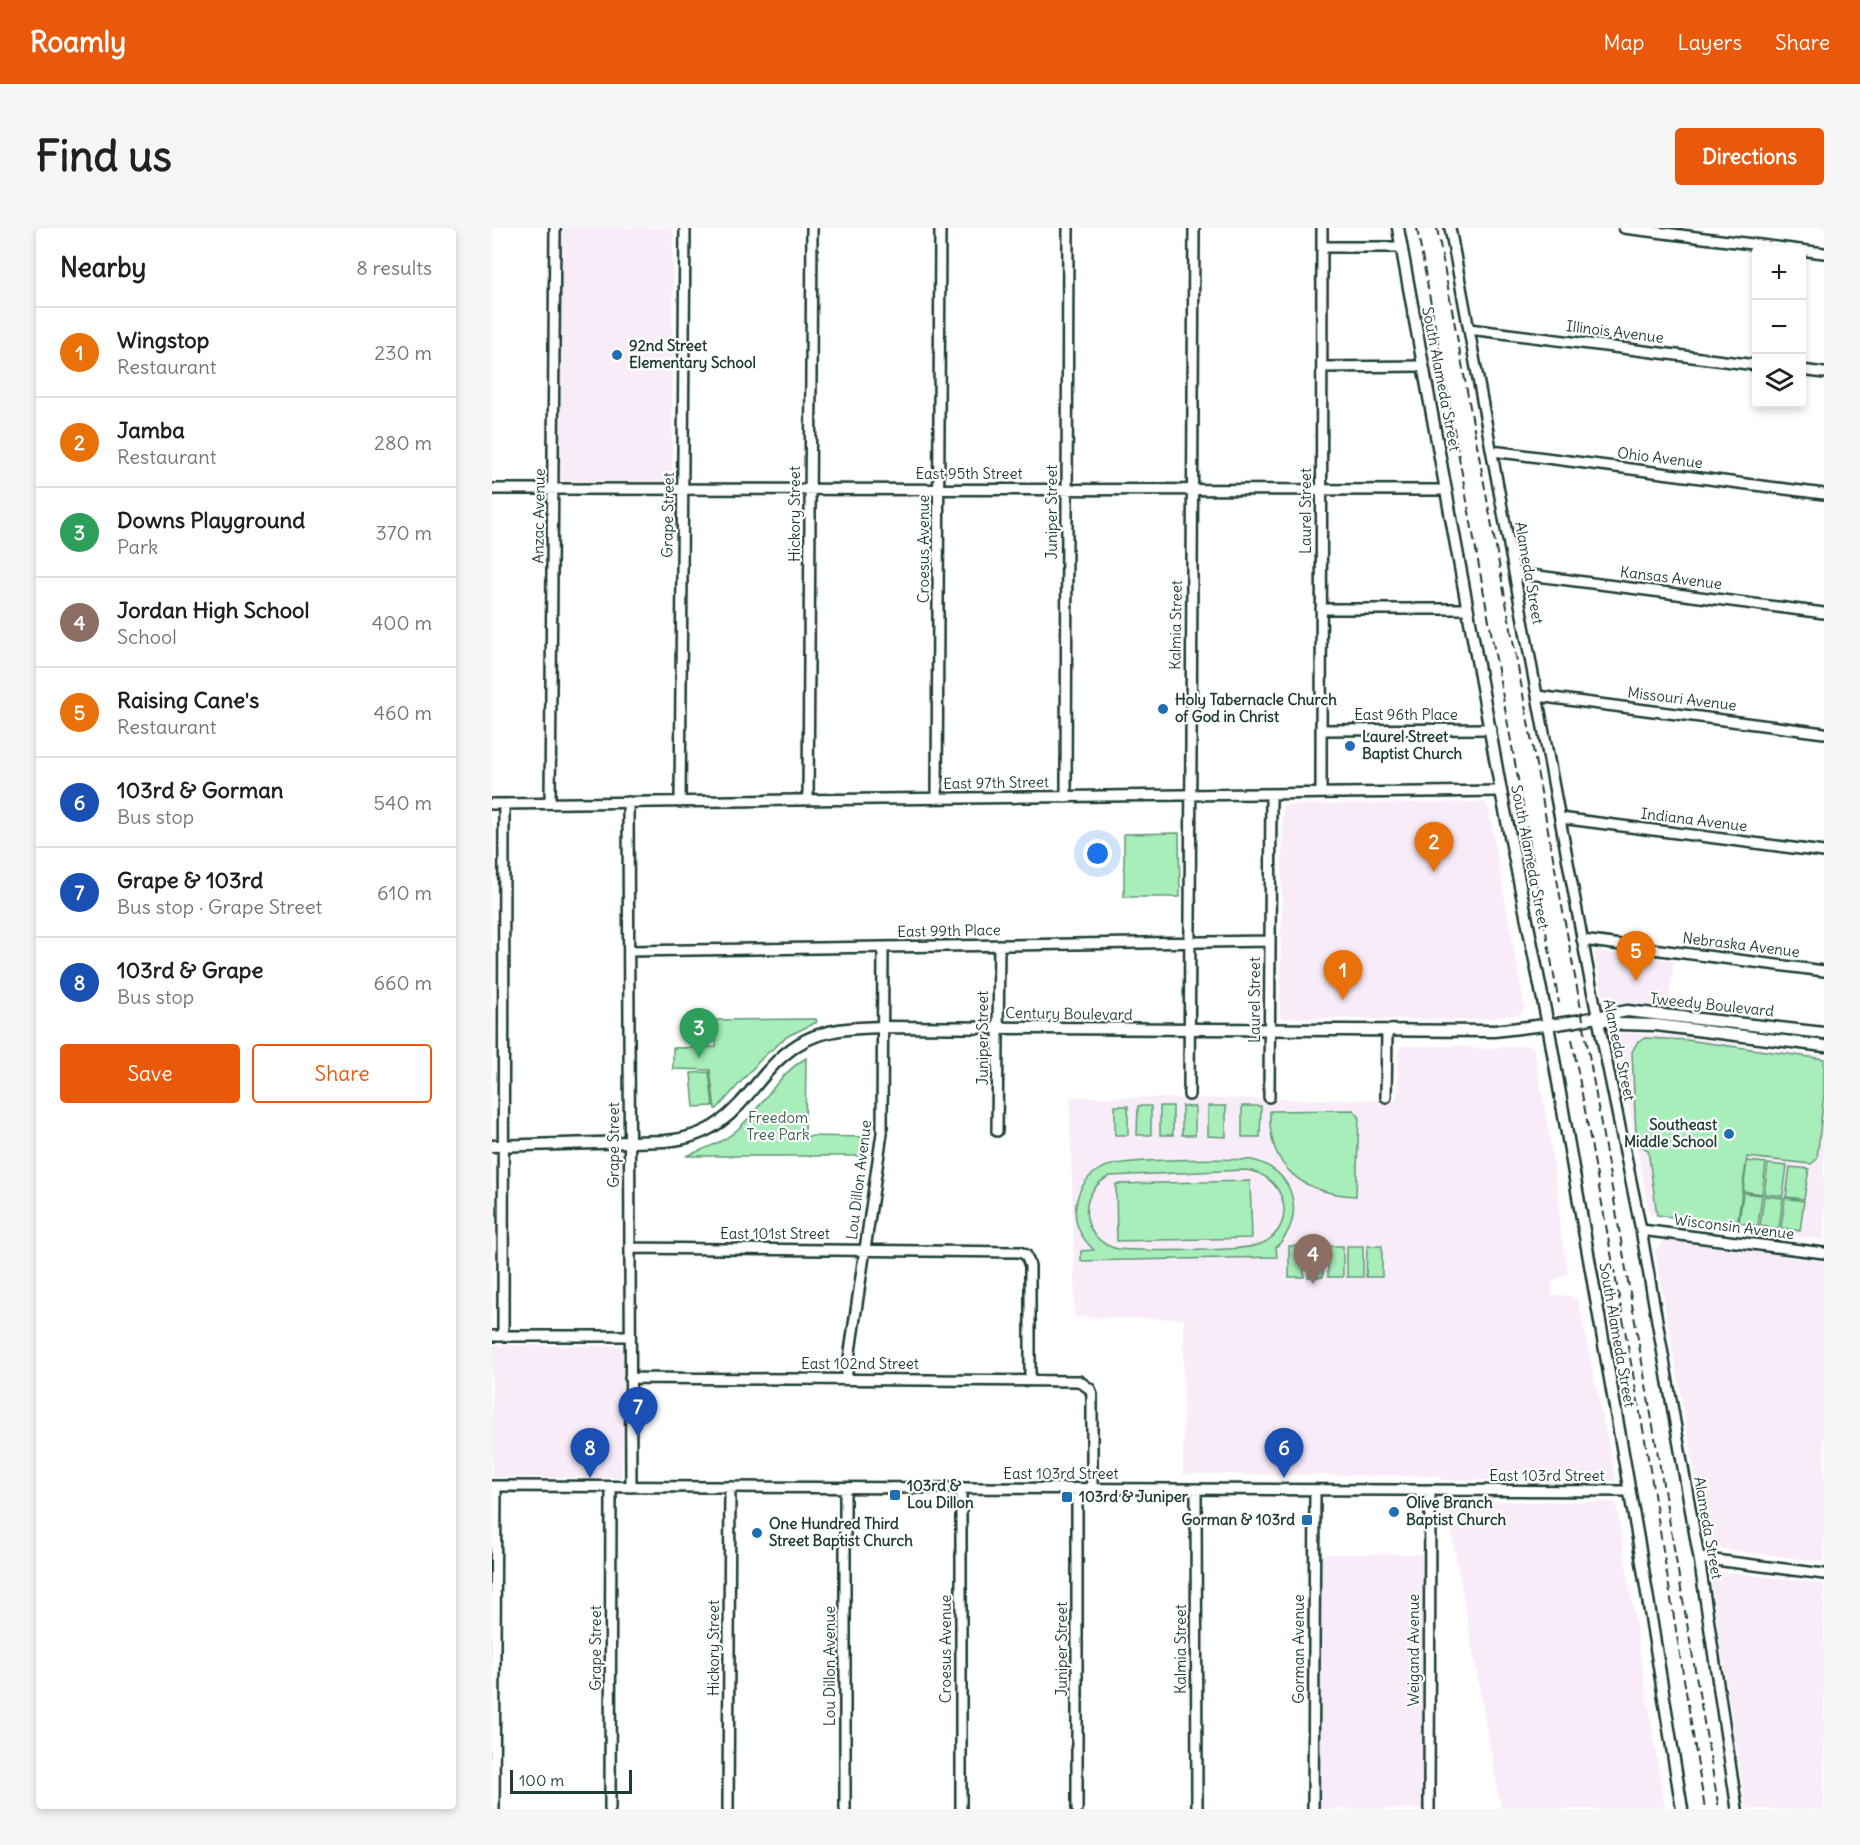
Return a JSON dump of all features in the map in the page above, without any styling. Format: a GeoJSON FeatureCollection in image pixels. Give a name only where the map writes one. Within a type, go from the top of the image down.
{"type":"FeatureCollection","features":[{"type":"Feature","properties":{"kind":"main road","name":"South Alameda Street"},"geometry":{"type":"LineString","coordinates":[[1398,228],[1501,791],[1552,1024],[1630,1491]]}},
{"type":"Feature","properties":{"kind":"main road","name":"Tweedy Boulevard"},"geometry":{"type":"LineString","coordinates":[[1552,1024],[1598,1019],[1618,1011],[1657,1013],[1824,1033]]}},
{"type":"Feature","properties":{"kind":"main road","name":"Tweedy Boulevard"},"geometry":{"type":"LineString","coordinates":[[1598,1019],[1619,1024],[1656,1025],[1824,1046]]}},
{"type":"Feature","properties":{"kind":"main road","name":"Century Boulevard"},"geometry":{"type":"LineString","coordinates":[[497,1146],[629,1143],[677,1140],[700,1134],[740,1106],[780,1059],[806,1040],[836,1029],[882,1027],[1494,1031],[1552,1024]]}},
{"type":"Feature","properties":{"kind":"main road"},"geometry":{"type":"LineString","coordinates":[[1630,1491],[1682,1809]]}},
{"type":"Feature","properties":{"kind":"street","name":"Anzac Avenue"},"geometry":{"type":"LineString","coordinates":[[550,803],[555,228]]}},
{"type":"Feature","properties":{"kind":"street","name":"Grape Street"},"geometry":{"type":"LineString","coordinates":[[680,802],[685,228]]}},
{"type":"Feature","properties":{"kind":"street","name":"Hickory Street"},"geometry":{"type":"LineString","coordinates":[[808,800],[812,228]]}},
{"type":"Feature","properties":{"kind":"street","name":"Croesus Avenue"},"geometry":{"type":"LineString","coordinates":[[937,798],[940,228]]}},
{"type":"Feature","properties":{"kind":"street","name":"Juniper Street"},"geometry":{"type":"LineString","coordinates":[[1066,797],[1068,228]]}},
{"type":"Feature","properties":{"kind":"street","name":"Kalmia Street"},"geometry":{"type":"LineString","coordinates":[[1189,1095],[1194,228]]}},
{"type":"Feature","properties":{"kind":"street","name":"Laurel Street"},"geometry":{"type":"LineString","coordinates":[[1321,794],[1322,228]]}},
{"type":"Feature","properties":{"kind":"street","name":"Alameda Street"},"geometry":{"type":"LineString","coordinates":[[1450,228],[1582,940],[1641,1230],[1699,1558],[1737,1809]]}},
{"type":"Feature","properties":{"kind":"street"},"geometry":{"type":"LineString","coordinates":[[1624,228],[1824,253]]}},
{"type":"Feature","properties":{"kind":"street"},"geometry":{"type":"LineString","coordinates":[[1322,248],[1401,248]]}},
{"type":"Feature","properties":{"kind":"street","name":"Illinois Avenue"},"geometry":{"type":"LineString","coordinates":[[1469,329],[1752,364]]}},
{"type":"Feature","properties":{"kind":"street"},"geometry":{"type":"LineString","coordinates":[[1322,367],[1424,366]]}},
{"type":"Feature","properties":{"kind":"street"},"geometry":{"type":"LineString","coordinates":[[1806,371],[1824,373]]}},
{"type":"Feature","properties":{"kind":"street","name":"Ohio Avenue"},"geometry":{"type":"LineString","coordinates":[[1491,451],[1824,494]]}},
{"type":"Feature","properties":{"kind":"street","name":"East 95th Street"},"geometry":{"type":"LineString","coordinates":[[492,489],[1446,489]]}},
{"type":"Feature","properties":{"kind":"street","name":"Kansas Avenue"},"geometry":{"type":"LineString","coordinates":[[1514,573],[1824,613]]}},
{"type":"Feature","properties":{"kind":"street"},"geometry":{"type":"LineString","coordinates":[[1321,609],[1468,609]]}},
{"type":"Feature","properties":{"kind":"street","name":"Missouri Avenue"},"geometry":{"type":"LineString","coordinates":[[1537,696],[1824,733]]}},
{"type":"Feature","properties":{"kind":"street","name":"East 96th Place"},"geometry":{"type":"LineString","coordinates":[[1321,730],[1491,729]]}},
{"type":"Feature","properties":{"kind":"street","name":"East 97th Street"},"geometry":{"type":"LineString","coordinates":[[492,804],[1501,791]]}},
{"type":"Feature","properties":{"kind":"street","name":"Laurel Street"},"geometry":{"type":"LineString","coordinates":[[1269,1097],[1271,794]]}},
{"type":"Feature","properties":{"kind":"street","name":"Grape Street"},"geometry":{"type":"LineString","coordinates":[[628,802],[631,1487]]}},
{"type":"Feature","properties":{"kind":"street"},"geometry":{"type":"LineString","coordinates":[[503,1336],[497,1146],[504,804]]}},
{"type":"Feature","properties":{"kind":"street","name":"Indiana Avenue"},"geometry":{"type":"LineString","coordinates":[[1560,818],[1824,852]]}},
{"type":"Feature","properties":{"kind":"street","name":"Nebraska Avenue"},"geometry":{"type":"LineString","coordinates":[[1582,940],[1824,971]]}},
{"type":"Feature","properties":{"kind":"street","name":"East 99th Place"},"geometry":{"type":"LineString","coordinates":[[629,951],[1270,941]]}},
{"type":"Feature","properties":{"kind":"street","name":"Juniper Street"},"geometry":{"type":"LineString","coordinates":[[997,1131],[999,945]]}},
{"type":"Feature","properties":{"kind":"street","name":"Lou Dillon Avenue"},"geometry":{"type":"LineString","coordinates":[[846,1378],[882,1134],[883,947]]}},
{"type":"Feature","properties":{"kind":"street"},"geometry":{"type":"LineString","coordinates":[[1386,1097],[1387,1031]]}},
{"type":"Feature","properties":{"kind":"street","name":"Wisconsin Avenue"},"geometry":{"type":"LineString","coordinates":[[1641,1230],[1824,1253]]}},
{"type":"Feature","properties":{"kind":"street","name":"East 101st Street"},"geometry":{"type":"LineString","coordinates":[[630,1248],[1013,1250],[1026,1256],[1030,1266],[1030,1379]]}},
{"type":"Feature","properties":{"kind":"street"},"geometry":{"type":"LineString","coordinates":[[492,1336],[630,1336]]}},
{"type":"Feature","properties":{"kind":"street","name":"East 102nd Street"},"geometry":{"type":"LineString","coordinates":[[630,1378],[1070,1379],[1087,1386],[1092,1395],[1092,1489]]}},
{"type":"Feature","properties":{"kind":"street"},"geometry":{"type":"LineString","coordinates":[[494,1486],[494,1809]]}},
{"type":"Feature","properties":{"kind":"street","name":"East 103rd Street"},"geometry":{"type":"LineString","coordinates":[[494,1486],[1630,1491]]}},
{"type":"Feature","properties":{"kind":"street","name":"Grape Street"},"geometry":{"type":"LineString","coordinates":[[610,1809],[611,1487]]}},
{"type":"Feature","properties":{"kind":"street","name":"Hickory Street"},"geometry":{"type":"LineString","coordinates":[[728,1809],[730,1487]]}},
{"type":"Feature","properties":{"kind":"street","name":"Lou Dillon Avenue"},"geometry":{"type":"LineString","coordinates":[[844,1809],[845,1488]]}},
{"type":"Feature","properties":{"kind":"street","name":"Croesus Avenue"},"geometry":{"type":"LineString","coordinates":[[961,1488],[961,1809]]}},
{"type":"Feature","properties":{"kind":"street","name":"Juniper Street"},"geometry":{"type":"LineString","coordinates":[[1077,1489],[1077,1809]]}},
{"type":"Feature","properties":{"kind":"street","name":"Kalmia Street"},"geometry":{"type":"LineString","coordinates":[[1196,1489],[1197,1809]]}},
{"type":"Feature","properties":{"kind":"street","name":"Gorman Avenue"},"geometry":{"type":"LineString","coordinates":[[1312,1809],[1315,1490]]}},
{"type":"Feature","properties":{"kind":"street","name":"Weigand Avenue"},"geometry":{"type":"LineString","coordinates":[[1429,1809],[1430,1490]]}},
{"type":"Feature","properties":{"kind":"street"},"geometry":{"type":"LineString","coordinates":[[1699,1558],[1824,1574]]}},
{"type":"Feature","properties":{"kind":"shaded area","name":"92nd Street Elementary School"},"geometry":{"type":"Polygon","coordinates":[[[561,228],[673,228],[672,482],[560,481],[561,228]]]}},
{"type":"Feature","properties":{"kind":"shaded area"},"geometry":{"type":"Polygon","coordinates":[[[1483,802],[1488,806],[1525,1008],[1521,1014],[1473,1020],[1280,1018],[1283,805],[1483,802]]]}},
{"type":"Feature","properties":{"kind":"shaded area"},"geometry":{"type":"Polygon","coordinates":[[[1594,951],[1674,961],[1668,1007],[1604,1002],[1594,951]]]}},
{"type":"Feature","properties":{"kind":"shaded area","name":"Southeast Middle School"},"geometry":{"type":"Polygon","coordinates":[[[1622,1033],[1678,1036],[1824,1056],[1824,1240],[1650,1215],[1617,1042],[1622,1033]]]}},
{"type":"Feature","properties":{"kind":"shaded area"},"geometry":{"type":"Polygon","coordinates":[[[1528,1045],[1534,1049],[1545,1109],[1560,1205],[1559,1223],[1568,1270],[1566,1275],[1552,1281],[1552,1295],[1571,1296],[1578,1300],[1616,1481],[1441,1480],[1440,1476],[1183,1474],[1184,1319],[1075,1317],[1070,1097],[1397,1100],[1398,1051],[1402,1046],[1462,1046],[1479,1049],[1528,1045]]]}},
{"type":"Feature","properties":{"kind":"shaded area"},"geometry":{"type":"Polygon","coordinates":[[[1665,1240],[1824,1261],[1824,1562],[1715,1548],[1707,1542],[1655,1251],[1665,1240]]]}},
{"type":"Feature","properties":{"kind":"shaded area"},"geometry":{"type":"Polygon","coordinates":[[[492,1345],[623,1346],[622,1477],[492,1477],[492,1345]]]}},
{"type":"Feature","properties":{"kind":"shaded area"},"geometry":{"type":"Polygon","coordinates":[[[1446,1501],[1616,1502],[1665,1809],[1501,1809],[1446,1501]]]}},
{"type":"Feature","properties":{"kind":"shaded area"},"geometry":{"type":"Polygon","coordinates":[[[1317,1554],[1426,1554],[1425,1809],[1317,1809],[1317,1554]]]}},
{"type":"Feature","properties":{"kind":"shaded area"},"geometry":{"type":"Polygon","coordinates":[[[1720,1571],[1824,1584],[1824,1809],[1746,1809],[1711,1583],[1713,1576],[1720,1571]]]}},
{"type":"Feature","properties":{"kind":"green space"},"geometry":{"type":"Polygon","coordinates":[[[1179,833],[1180,897],[1124,897],[1124,834],[1179,833]]]}},
{"type":"Feature","properties":{"kind":"green space"},"geometry":{"type":"Polygon","coordinates":[[[816,1019],[817,1022],[788,1036],[763,1057],[717,1109],[715,1109],[710,1070],[673,1069],[673,1048],[716,1047],[716,1020],[816,1019]]]}},
{"type":"Feature","properties":{"kind":"green space","name":"Southeast Middle School"},"geometry":{"type":"Polygon","coordinates":[[[1645,1038],[1686,1040],[1824,1059],[1824,1093],[1817,1159],[1811,1164],[1747,1157],[1737,1226],[1657,1215],[1648,1150],[1639,1145],[1636,1134],[1632,1052],[1638,1041],[1645,1038]]]}},
{"type":"Feature","properties":{"kind":"green space","name":"Freedom Tree Park"},"geometry":{"type":"Polygon","coordinates":[[[806,1058],[805,1136],[868,1137],[866,1156],[686,1156],[714,1145],[733,1133],[748,1119],[778,1082],[806,1058]]]}},
{"type":"Feature","properties":{"kind":"green space"},"geometry":{"type":"Polygon","coordinates":[[[709,1072],[713,1106],[694,1107],[691,1073],[709,1072]]]}},
{"type":"Feature","properties":{"kind":"green space"},"geometry":{"type":"Polygon","coordinates":[[[1115,1106],[1128,1106],[1128,1135],[1115,1135],[1115,1106]]]}},
{"type":"Feature","properties":{"kind":"green space"},"geometry":{"type":"Polygon","coordinates":[[[1138,1106],[1151,1106],[1151,1135],[1137,1135],[1138,1106]]]}},
{"type":"Feature","properties":{"kind":"green space"},"geometry":{"type":"Polygon","coordinates":[[[1160,1106],[1173,1106],[1173,1135],[1160,1135],[1160,1106]]]}},
{"type":"Feature","properties":{"kind":"green space"},"geometry":{"type":"Polygon","coordinates":[[[1182,1106],[1195,1107],[1195,1135],[1182,1135],[1182,1106]]]}},
{"type":"Feature","properties":{"kind":"green space"},"geometry":{"type":"Polygon","coordinates":[[[1208,1106],[1226,1106],[1226,1137],[1208,1136],[1208,1106]]]}},
{"type":"Feature","properties":{"kind":"green space"},"geometry":{"type":"Polygon","coordinates":[[[1242,1106],[1261,1106],[1260,1137],[1242,1137],[1242,1106]]]}},
{"type":"Feature","properties":{"kind":"green space"},"geometry":{"type":"Polygon","coordinates":[[[1353,1110],[1359,1116],[1356,1196],[1320,1190],[1292,1174],[1282,1162],[1275,1148],[1270,1111],[1353,1110]]]}},
{"type":"Feature","properties":{"kind":"green space"},"geometry":{"type":"Polygon","coordinates":[[[1252,1160],[1278,1173],[1292,1196],[1294,1209],[1292,1222],[1286,1235],[1276,1247],[1277,1257],[1081,1261],[1081,1251],[1094,1250],[1085,1240],[1077,1224],[1075,1212],[1077,1199],[1085,1182],[1099,1170],[1116,1164],[1133,1162],[1252,1160]],[[1244,1170],[1110,1176],[1091,1193],[1087,1204],[1090,1226],[1105,1244],[1118,1249],[1214,1250],[1261,1244],[1273,1236],[1281,1226],[1284,1214],[1283,1202],[1278,1190],[1270,1180],[1258,1173],[1244,1170]]]}},
{"type":"Feature","properties":{"kind":"green space"},"geometry":{"type":"Polygon","coordinates":[[[1747,1161],[1766,1163],[1762,1194],[1743,1191],[1747,1161]]]}},
{"type":"Feature","properties":{"kind":"green space"},"geometry":{"type":"Polygon","coordinates":[[[1768,1164],[1787,1166],[1783,1196],[1764,1194],[1768,1164]]]}},
{"type":"Feature","properties":{"kind":"green space"},"geometry":{"type":"Polygon","coordinates":[[[1790,1167],[1809,1169],[1804,1199],[1786,1197],[1790,1167]]]}},
{"type":"Feature","properties":{"kind":"green space"},"geometry":{"type":"Polygon","coordinates":[[[1250,1181],[1252,1238],[1117,1241],[1116,1184],[1250,1181]]]}},
{"type":"Feature","properties":{"kind":"green space"},"geometry":{"type":"Polygon","coordinates":[[[1743,1193],[1762,1195],[1758,1226],[1739,1223],[1743,1193]]]}},
{"type":"Feature","properties":{"kind":"green space"},"geometry":{"type":"Polygon","coordinates":[[[1764,1196],[1783,1198],[1779,1228],[1760,1226],[1764,1196]]]}},
{"type":"Feature","properties":{"kind":"green space"},"geometry":{"type":"Polygon","coordinates":[[[1785,1198],[1804,1201],[1800,1231],[1781,1228],[1785,1198]]]}},
{"type":"Feature","properties":{"kind":"green space"},"geometry":{"type":"Polygon","coordinates":[[[1289,1246],[1304,1246],[1304,1277],[1289,1277],[1289,1246]]]}},
{"type":"Feature","properties":{"kind":"green space"},"geometry":{"type":"Polygon","coordinates":[[[1308,1246],[1323,1246],[1323,1277],[1308,1277],[1308,1246]]]}},
{"type":"Feature","properties":{"kind":"green space"},"geometry":{"type":"Polygon","coordinates":[[[1328,1246],[1343,1246],[1343,1277],[1328,1277],[1328,1246]]]}},
{"type":"Feature","properties":{"kind":"green space"},"geometry":{"type":"Polygon","coordinates":[[[1347,1246],[1363,1246],[1363,1277],[1347,1277],[1347,1246]]]}},
{"type":"Feature","properties":{"kind":"green space"},"geometry":{"type":"Polygon","coordinates":[[[1367,1246],[1382,1246],[1382,1277],[1366,1277],[1367,1246]]]}},
{"type":"Feature","properties":{"kind":"railway"},"geometry":{"type":"LineString","coordinates":[[1417,228],[1559,1003]]}},
{"type":"Feature","properties":{"kind":"railway"},"geometry":{"type":"LineString","coordinates":[[1437,228],[1583,1020],[1719,1809]]}},
{"type":"Feature","properties":{"kind":"railway"},"geometry":{"type":"LineString","coordinates":[[1572,1039],[1647,1451],[1705,1809]]}},
{"type":"Feature","properties":{"kind":"place","name":"92nd Street Elementary School"},"geometry":{"type":"Point","coordinates":[617,355]}},
{"type":"Feature","properties":{"kind":"place","name":"Holy Tabernacle Church of God in Christ"},"geometry":{"type":"Point","coordinates":[1163,709]}},
{"type":"Feature","properties":{"kind":"place","name":"Laurel Street Baptist Church"},"geometry":{"type":"Point","coordinates":[1350,746]}},
{"type":"Feature","properties":{"kind":"place","name":"Jamba"},"geometry":{"type":"Point","coordinates":[1434,872]}},
{"type":"Feature","properties":{"kind":"place","name":"Raising Cane's"},"geometry":{"type":"Point","coordinates":[1636,981]}},
{"type":"Feature","properties":{"kind":"place","name":"Wingstop"},"geometry":{"type":"Point","coordinates":[1343,1000]}},
{"type":"Feature","properties":{"kind":"place","name":"Downs Playground"},"geometry":{"type":"Point","coordinates":[699,1058]}},
{"type":"Feature","properties":{"kind":"place","name":"Southeast Middle School"},"geometry":{"type":"Point","coordinates":[1729,1134]}},
{"type":"Feature","properties":{"kind":"place","name":"Jordan High School"},"geometry":{"type":"Point","coordinates":[1313,1284]}},
{"type":"Feature","properties":{"kind":"place","name":"Grape & 103rd"},"geometry":{"type":"Point","coordinates":[638,1437]}},
{"type":"Feature","properties":{"kind":"place","name":"103rd & Grape"},"geometry":{"type":"Point","coordinates":[590,1478]}},
{"type":"Feature","properties":{"kind":"place","name":"103rd & Gorman"},"geometry":{"type":"Point","coordinates":[1284,1478]}},
{"type":"Feature","properties":{"kind":"place","name":"103rd & Lou Dillon"},"geometry":{"type":"Point","coordinates":[895,1495]}},
{"type":"Feature","properties":{"kind":"place","name":"103rd & Juniper"},"geometry":{"type":"Point","coordinates":[1067,1497]}},
{"type":"Feature","properties":{"kind":"place","name":"Olive Branch Baptist Church"},"geometry":{"type":"Point","coordinates":[1394,1512]}},
{"type":"Feature","properties":{"kind":"place","name":"Gorman & 103rd"},"geometry":{"type":"Point","coordinates":[1307,1520]}},
{"type":"Feature","properties":{"kind":"place","name":"One Hundred Third Street Baptist Church"},"geometry":{"type":"Point","coordinates":[757,1533]}}]}
